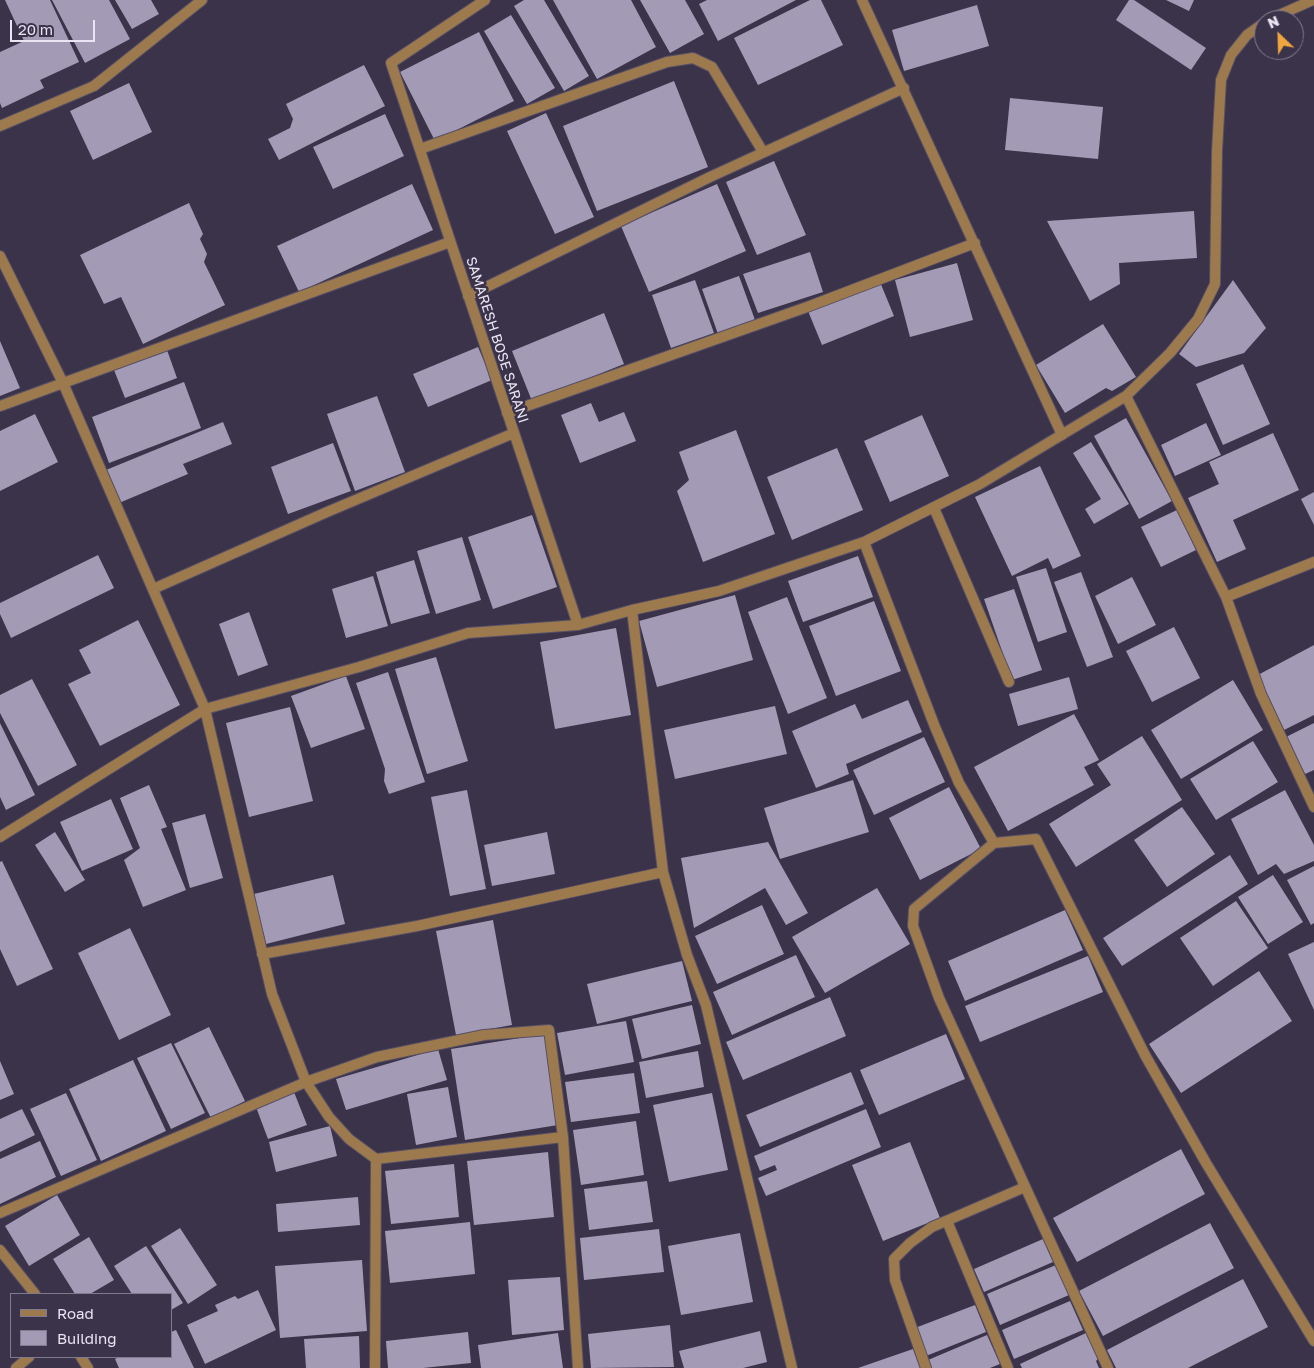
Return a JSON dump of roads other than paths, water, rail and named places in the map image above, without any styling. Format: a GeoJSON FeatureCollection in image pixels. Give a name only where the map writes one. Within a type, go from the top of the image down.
{"type":"FeatureCollection","features":[{"type":"Feature","properties":{"kind":"street"},"geometry":{"type":"LineString","coordinates":[[0,126],[94,86],[202,0]]}},
{"type":"Feature","properties":{"kind":"street","name":"SAMARESH BOSE SARANI"},"geometry":{"type":"LineString","coordinates":[[484,0],[391,63],[578,625]]}},
{"type":"Feature","properties":{"kind":"street"},"geometry":{"type":"LineString","coordinates":[[862,0],[1062,435]]}},
{"type":"Feature","properties":{"kind":"street"},"geometry":{"type":"LineString","coordinates":[[1290,10],[1313,0]]}},
{"type":"Feature","properties":{"kind":"street"},"geometry":{"type":"LineString","coordinates":[[0,837],[205,709],[359,667],[468,633],[578,625],[632,610],[719,591],[864,542],[980,484],[1126,396],[1170,353],[1198,319],[1215,284],[1216,151],[1221,80],[1231,55],[1247,34],[1254,29]]}},
{"type":"Feature","properties":{"kind":"street"},"geometry":{"type":"LineString","coordinates":[[420,150],[667,62],[693,58],[712,67],[763,152]]}},
{"type":"Feature","properties":{"kind":"street"},"geometry":{"type":"LineString","coordinates":[[468,296],[763,152],[904,88]]}},
{"type":"Feature","properties":{"kind":"street"},"geometry":{"type":"LineString","coordinates":[[0,406],[450,242]]}},
{"type":"Feature","properties":{"kind":"street"},"geometry":{"type":"LineString","coordinates":[[507,413],[808,307],[975,243]]}},
{"type":"Feature","properties":{"kind":"street"},"geometry":{"type":"LineString","coordinates":[[0,256],[63,383],[205,709],[272,994],[306,1082],[329,1117],[349,1139],[376,1159],[563,1137]]}},
{"type":"Feature","properties":{"kind":"street"},"geometry":{"type":"LineString","coordinates":[[1126,396],[1226,597],[1261,694],[1314,807]]}},
{"type":"Feature","properties":{"kind":"street"},"geometry":{"type":"LineString","coordinates":[[153,590],[327,512],[514,433]]}},
{"type":"Feature","properties":{"kind":"street"},"geometry":{"type":"LineString","coordinates":[[934,508],[1008,682]]}},
{"type":"Feature","properties":{"kind":"street"},"geometry":{"type":"LineString","coordinates":[[864,542],[952,767],[994,843]]}},
{"type":"Feature","properties":{"kind":"street"},"geometry":{"type":"LineString","coordinates":[[1226,597],[1314,562]]}},
{"type":"Feature","properties":{"kind":"street"},"geometry":{"type":"LineString","coordinates":[[632,610],[663,872],[687,955],[706,1005],[792,1368]]}},
{"type":"Feature","properties":{"kind":"street"},"geometry":{"type":"LineString","coordinates":[[1108,1368],[939,998],[913,926],[914,909],[994,843],[1036,839],[1145,1055],[1206,1163],[1314,1340]]}},
{"type":"Feature","properties":{"kind":"street"},"geometry":{"type":"LineString","coordinates":[[262,954],[417,926],[663,872]]}},
{"type":"Feature","properties":{"kind":"street"},"geometry":{"type":"LineString","coordinates":[[0,1213],[306,1082],[377,1058],[484,1035],[549,1030],[563,1137],[578,1368]]}},
{"type":"Feature","properties":{"kind":"street"},"geometry":{"type":"LineString","coordinates":[[375,1368],[376,1159]]}},
{"type":"Feature","properties":{"kind":"street"},"geometry":{"type":"LineString","coordinates":[[926,1368],[895,1280],[894,1259],[910,1243],[932,1227],[1025,1187]]}},
{"type":"Feature","properties":{"kind":"street"},"geometry":{"type":"LineString","coordinates":[[947,1221],[1008,1368]]}},
{"type":"Feature","properties":{"kind":"street"},"geometry":{"type":"LineString","coordinates":[[0,1250],[34,1293]]}},
{"type":"Feature","properties":{"kind":"street"},"geometry":{"type":"LineString","coordinates":[[16,1368],[28,1358]]}}]}
